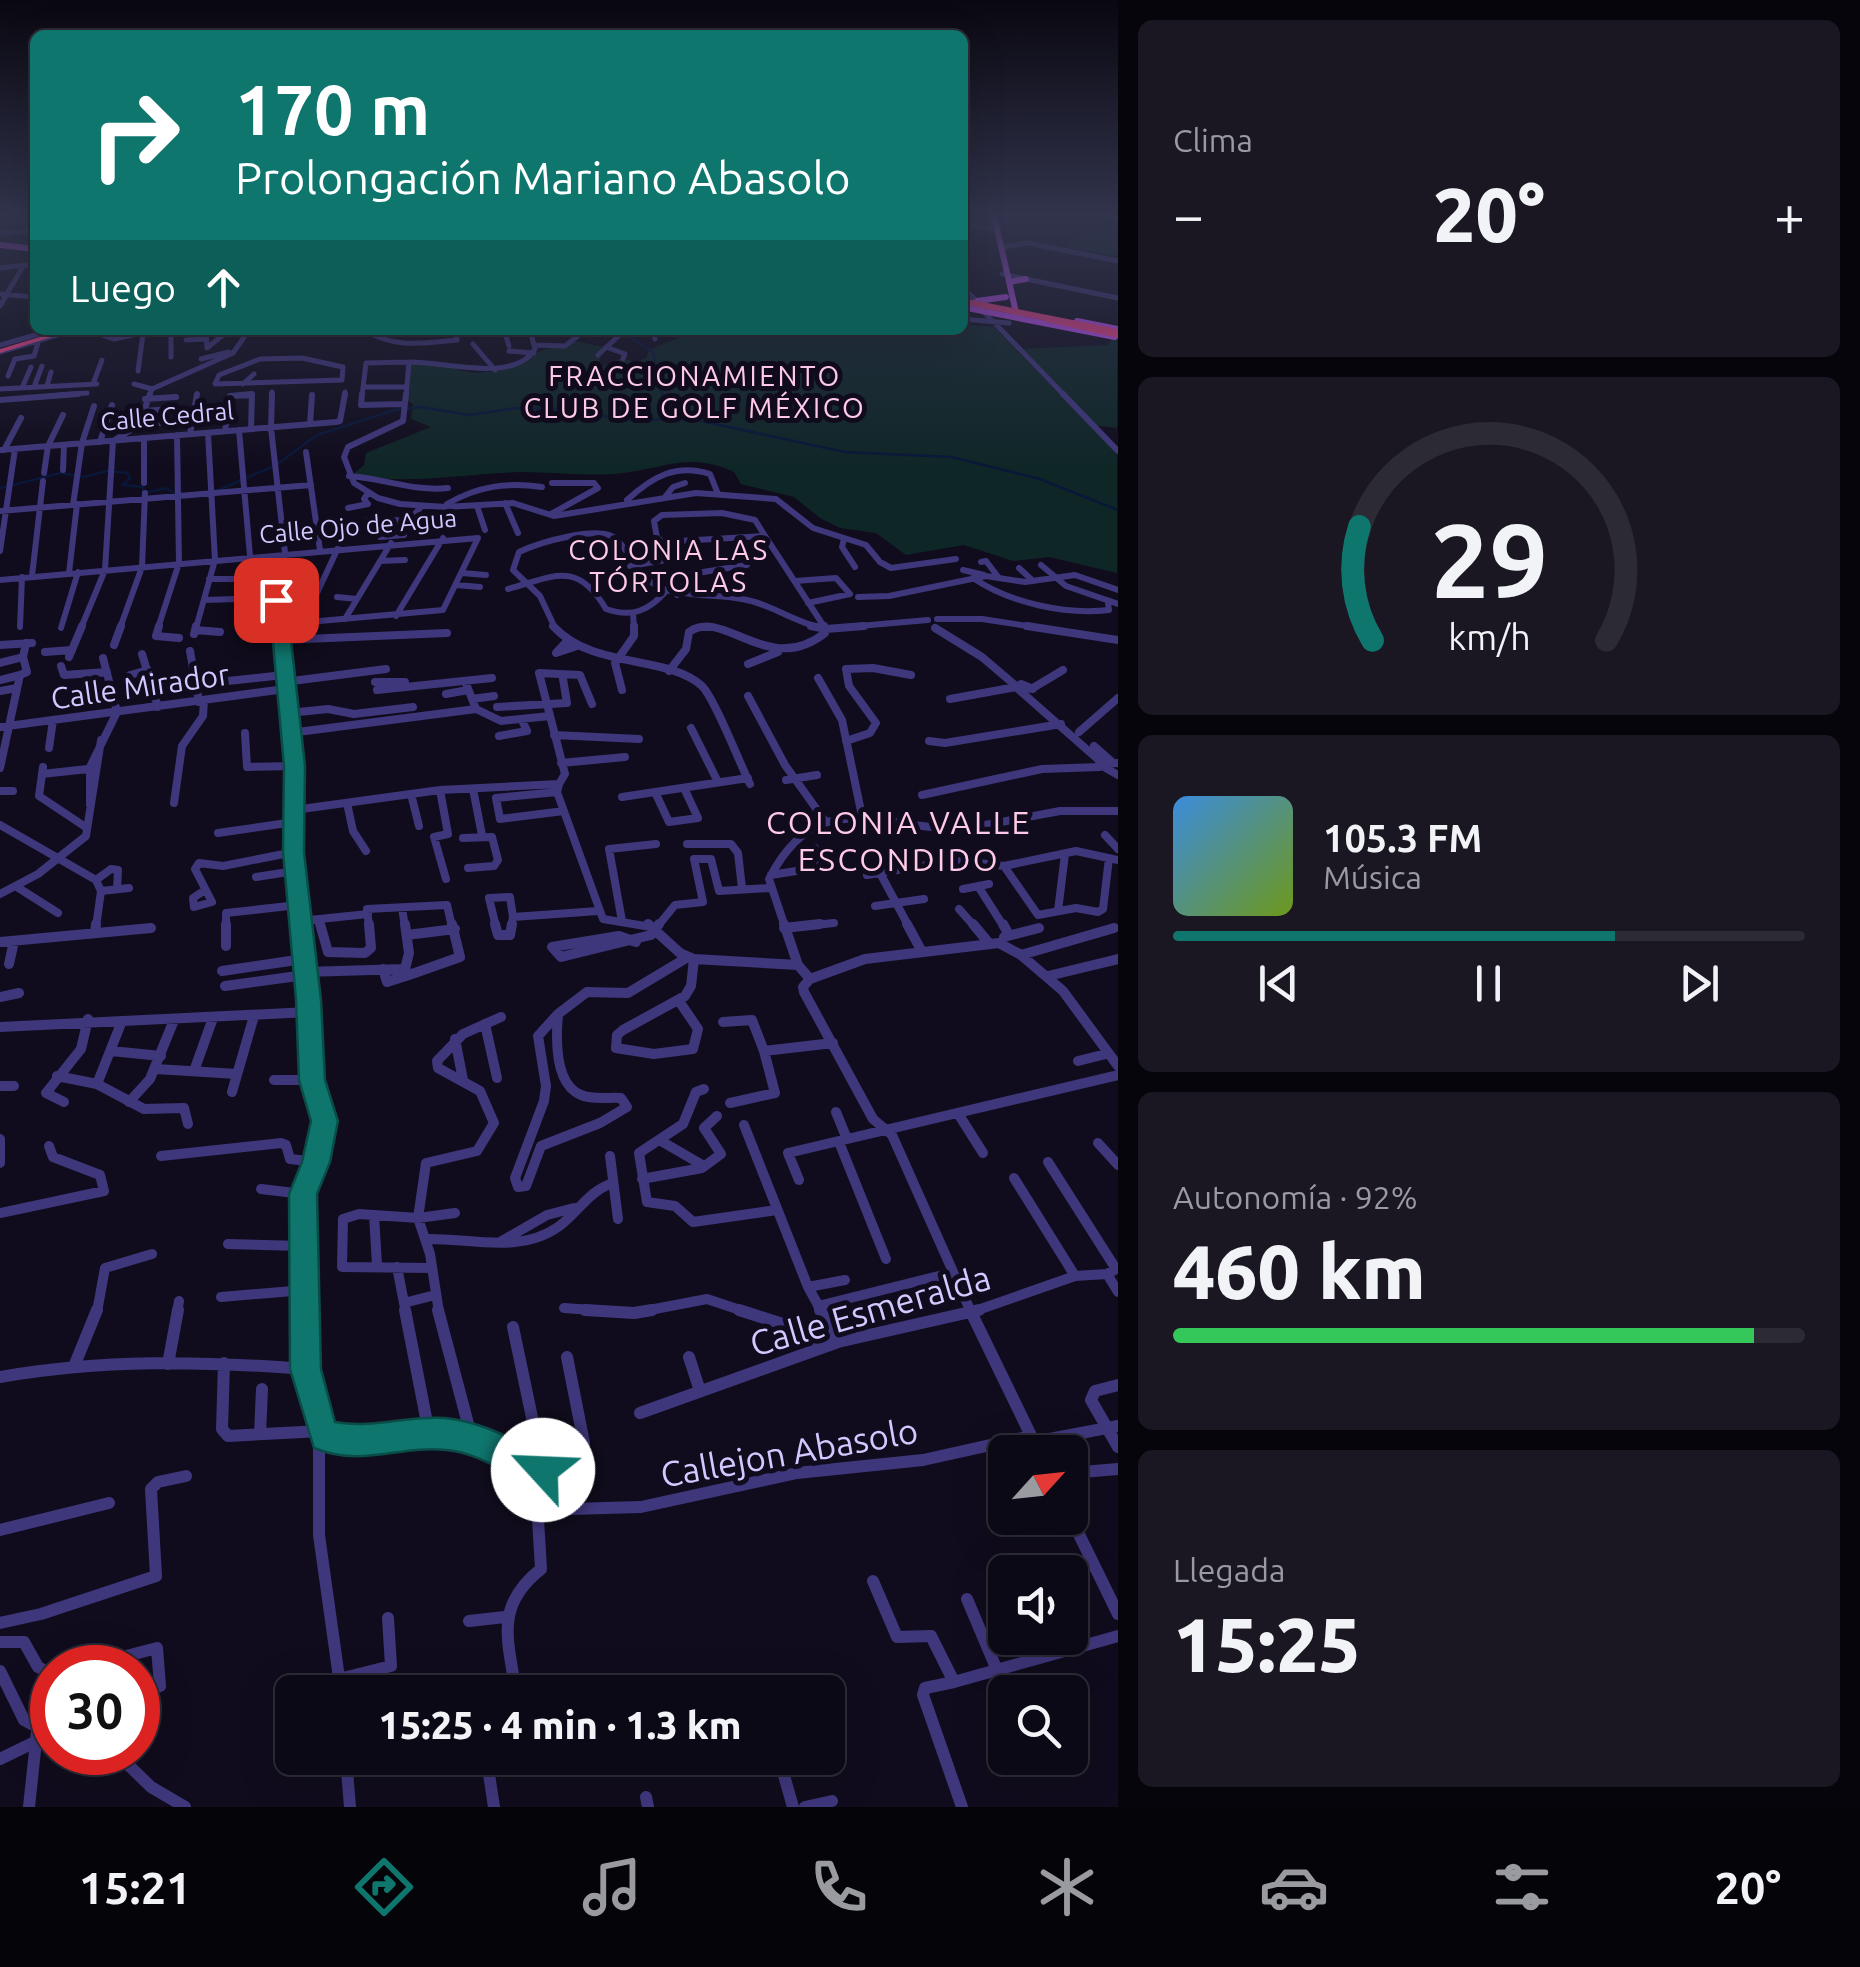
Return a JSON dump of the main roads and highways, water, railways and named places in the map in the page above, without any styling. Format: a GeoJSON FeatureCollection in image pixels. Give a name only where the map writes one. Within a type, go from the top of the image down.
{"type":"FeatureCollection","features":[{"type":"Feature","properties":{"kind":"highway"},"geometry":{"type":"LineString","coordinates":[[968,304],[1117,333]]}},
{"type":"Feature","properties":{"kind":"highway"},"geometry":{"type":"LineString","coordinates":[[990,309],[1117,333]]}},
{"type":"Feature","properties":{"kind":"highway"},"geometry":{"type":"LineString","coordinates":[[1034,316],[1117,333]]}},
{"type":"Feature","properties":{"kind":"highway"},"geometry":{"type":"LineString","coordinates":[[1060,322],[1117,333]]}},
{"type":"Feature","properties":{"kind":"highway"},"geometry":{"type":"LineString","coordinates":[[0,349],[48,335]]}},
{"type":"Feature","properties":{"kind":"main road"},"geometry":{"type":"LineString","coordinates":[[968,302],[989,299]]}},
{"type":"Feature","properties":{"kind":"main road"},"geometry":{"type":"LineString","coordinates":[[1007,299],[1012,314]]}},
{"type":"Feature","properties":{"kind":"main road"},"geometry":{"type":"LineString","coordinates":[[1010,299],[1012,314]]}},
{"type":"Feature","properties":{"kind":"main road"},"geometry":{"type":"LineString","coordinates":[[977,301],[1012,314],[1034,316]]}},
{"type":"Feature","properties":{"kind":"main road"},"geometry":{"type":"LineString","coordinates":[[990,309],[1117,333]]}},
{"type":"Feature","properties":{"kind":"waterway"},"geometry":{"type":"LineString","coordinates":[[620,335],[653,352],[663,399],[687,418]]}},
{"type":"Feature","properties":{"kind":"waterway"},"geometry":{"type":"LineString","coordinates":[[279,463],[317,435],[395,410],[421,407],[469,415],[517,408],[568,409],[623,420],[691,419],[845,452],[951,457],[1040,479],[1118,510]]}},
{"type":"Feature","properties":{"kind":"waterway"},"geometry":{"type":"LineString","coordinates":[[216,491],[272,467]]}},
{"type":"Feature","properties":{"kind":"waterway"},"geometry":{"type":"LineString","coordinates":[[0,488],[61,473],[83,477],[108,471],[127,473],[130,478],[123,485],[143,487],[144,493],[166,488],[174,493]]}},
{"type":"Feature","properties":{"kind":"district","name":"FRACCIONAMIENTO CLUB DE GOLF MÉXICO"},"geometry":{"type":"Point","coordinates":[695,391]}},
{"type":"Feature","properties":{"kind":"district","name":"COLONIA LAS TÓRTOLAS"},"geometry":{"type":"Point","coordinates":[669,565]}},
{"type":"Feature","properties":{"kind":"district","name":"COLONIA VALLE ESCONDIDO"},"geometry":{"type":"Point","coordinates":[899,840]}}]}
